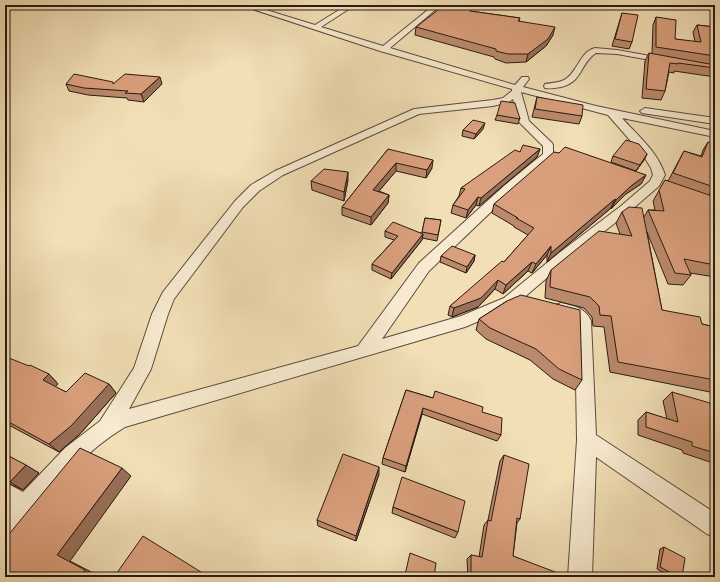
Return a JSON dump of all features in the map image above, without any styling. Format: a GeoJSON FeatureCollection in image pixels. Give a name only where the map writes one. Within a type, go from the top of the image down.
{"type":"FeatureCollection","features":[{"type":"Feature","properties":{"kind":"street"},"geometry":{"type":"LineString","coordinates":[[242,5],[407,46]]}},
{"type":"Feature","properties":{"kind":"street"},"geometry":{"type":"LineString","coordinates":[[268,5],[383,49],[528,84],[612,113],[715,134]]}},
{"type":"Feature","properties":{"kind":"street"},"geometry":{"type":"LineString","coordinates":[[320,24],[352,5]]}},
{"type":"Feature","properties":{"kind":"street"},"geometry":{"type":"LineString","coordinates":[[383,49],[438,5]]}},
{"type":"Feature","properties":{"kind":"street"},"geometry":{"type":"LineString","coordinates":[[107,426],[127,396],[142,369],[161,308],[168,296],[238,204],[255,188],[279,173],[417,111],[492,103],[506,100],[528,84],[570,87],[592,51],[595,50],[617,52],[677,63]]}},
{"type":"Feature","properties":{"kind":"street"},"geometry":{"type":"LineString","coordinates":[[528,84],[524,122],[548,145],[562,150]]}},
{"type":"Feature","properties":{"kind":"street"},"geometry":{"type":"LineString","coordinates":[[584,97],[640,110],[715,121]]}},
{"type":"Feature","properties":{"kind":"street"},"geometry":{"type":"LineString","coordinates":[[5,528],[69,458],[107,426],[120,420],[465,321],[515,298],[564,256],[626,209],[659,175],[657,168],[648,153],[612,113]]}},
{"type":"Feature","properties":{"kind":"street"},"geometry":{"type":"LineString","coordinates":[[364,351],[424,267],[509,188],[548,155],[548,145]]}},
{"type":"Feature","properties":{"kind":"street"},"geometry":{"type":"LineString","coordinates":[[515,298],[579,314],[582,318],[587,440],[580,577]]}},
{"type":"Feature","properties":{"kind":"street"},"geometry":{"type":"LineString","coordinates":[[587,440],[715,526]]}},
{"type":"Feature","properties":{"kind":"street"},"geometry":{"type":"LineString","coordinates":[[5,492],[25,506]]}},
{"type":"Feature","properties":{"kind":"building"},"geometry":{"type":"Polygon","coordinates":[[[459,5],[470,5],[470,11],[520,18],[518,21],[555,27],[548,39],[528,54],[508,54],[496,51],[496,49],[416,27],[442,7],[459,10],[459,5]]]}},
{"type":"Feature","properties":{"kind":"building"},"geometry":{"type":"Polygon","coordinates":[[[622,13],[638,15],[632,42],[615,39],[622,13]]]}},
{"type":"Feature","properties":{"kind":"building"},"geometry":{"type":"Polygon","coordinates":[[[656,17],[676,20],[675,39],[701,42],[697,25],[715,27],[715,56],[656,47],[656,17]]]}},
{"type":"Feature","properties":{"kind":"building"},"geometry":{"type":"Polygon","coordinates":[[[649,53],[715,65],[715,68],[670,63],[665,91],[646,89],[649,53]]]}},
{"type":"Feature","properties":{"kind":"building"},"geometry":{"type":"Polygon","coordinates":[[[74,74],[113,82],[113,84],[125,74],[160,77],[141,94],[125,93],[128,91],[84,88],[66,84],[74,74]]]}},
{"type":"Feature","properties":{"kind":"building"},"geometry":{"type":"Polygon","coordinates":[[[537,97],[583,105],[582,116],[535,109],[537,97]]]}},
{"type":"Feature","properties":{"kind":"building"},"geometry":{"type":"Polygon","coordinates":[[[501,101],[515,103],[520,119],[497,115],[501,101]]]}},
{"type":"Feature","properties":{"kind":"building"},"geometry":{"type":"Polygon","coordinates":[[[473,120],[485,123],[476,134],[463,130],[473,120]]]}},
{"type":"Feature","properties":{"kind":"building"},"geometry":{"type":"Polygon","coordinates":[[[626,140],[639,144],[647,154],[640,165],[613,156],[626,140]]]}},
{"type":"Feature","properties":{"kind":"building"},"geometry":{"type":"Polygon","coordinates":[[[708,142],[715,144],[714,187],[673,173],[684,151],[702,157],[708,142]]]}},
{"type":"Feature","properties":{"kind":"building"},"geometry":{"type":"Polygon","coordinates":[[[523,145],[540,149],[481,198],[478,197],[468,210],[453,205],[465,189],[461,188],[515,150],[520,152],[523,145]]]}},
{"type":"Feature","properties":{"kind":"building"},"geometry":{"type":"Polygon","coordinates":[[[565,147],[646,175],[551,253],[551,246],[536,264],[532,262],[506,285],[498,280],[481,298],[454,308],[450,306],[502,261],[504,262],[534,228],[494,204],[554,152],[559,153],[565,147]]]}},
{"type":"Feature","properties":{"kind":"building"},"geometry":{"type":"Polygon","coordinates":[[[388,149],[433,160],[427,170],[396,163],[373,190],[389,195],[371,217],[342,207],[388,149]]]}},
{"type":"Feature","properties":{"kind":"building"},"geometry":{"type":"Polygon","coordinates":[[[324,169],[348,172],[344,192],[311,181],[324,169]]]}},
{"type":"Feature","properties":{"kind":"building"},"geometry":{"type":"Polygon","coordinates":[[[665,180],[715,197],[715,265],[684,259],[691,275],[675,273],[648,210],[664,211],[659,190],[665,180]]]}},
{"type":"Feature","properties":{"kind":"building"},"geometry":{"type":"Polygon","coordinates":[[[629,207],[642,208],[662,310],[700,317],[702,324],[715,327],[715,380],[618,362],[611,316],[600,315],[599,306],[590,297],[550,287],[551,270],[599,231],[632,236],[622,212],[629,207]]]}},
{"type":"Feature","properties":{"kind":"building"},"geometry":{"type":"Polygon","coordinates":[[[425,218],[441,220],[438,235],[422,232],[425,218]]]}},
{"type":"Feature","properties":{"kind":"building"},"geometry":{"type":"Polygon","coordinates":[[[393,222],[423,234],[392,273],[372,264],[398,236],[385,231],[393,222]]]}},
{"type":"Feature","properties":{"kind":"building"},"geometry":{"type":"Polygon","coordinates":[[[452,246],[475,255],[467,267],[441,256],[452,246]]]}},
{"type":"Feature","properties":{"kind":"building"},"geometry":{"type":"Polygon","coordinates":[[[521,295],[580,310],[582,380],[559,369],[536,349],[490,328],[479,319],[507,301],[521,295]]]}},
{"type":"Feature","properties":{"kind":"building"},"geometry":{"type":"Polygon","coordinates":[[[5,358],[9,358],[29,366],[30,365],[49,374],[43,380],[66,392],[85,373],[109,384],[71,426],[49,444],[5,420],[5,358]]]}},
{"type":"Feature","properties":{"kind":"building"},"geometry":{"type":"Polygon","coordinates":[[[406,390],[433,398],[435,391],[483,407],[482,412],[502,418],[501,435],[423,408],[406,466],[383,458],[406,390]]]}},
{"type":"Feature","properties":{"kind":"building"},"geometry":{"type":"Polygon","coordinates":[[[672,392],[710,403],[712,419],[715,420],[715,453],[692,446],[692,442],[646,427],[646,412],[678,422],[672,392]]]}},
{"type":"Feature","properties":{"kind":"building"},"geometry":{"type":"Polygon","coordinates":[[[80,448],[122,468],[57,555],[85,570],[80,577],[15,577],[5,571],[5,539],[80,448]]]}},
{"type":"Feature","properties":{"kind":"building"},"geometry":{"type":"Polygon","coordinates":[[[5,454],[26,465],[10,482],[5,480],[5,454]]]}},
{"type":"Feature","properties":{"kind":"building"},"geometry":{"type":"Polygon","coordinates":[[[343,454],[379,467],[356,536],[317,520],[343,454]]]}},
{"type":"Feature","properties":{"kind":"building"},"geometry":{"type":"Polygon","coordinates":[[[504,455],[529,464],[520,519],[517,518],[513,556],[563,575],[563,577],[479,577],[480,574],[471,573],[471,555],[482,557],[488,520],[491,521],[504,455]]]}},
{"type":"Feature","properties":{"kind":"building"},"geometry":{"type":"Polygon","coordinates":[[[402,477],[465,501],[458,532],[393,507],[402,477]]]}},
{"type":"Feature","properties":{"kind":"building"},"geometry":{"type":"Polygon","coordinates":[[[143,536],[209,577],[114,577],[143,536]]]}},
{"type":"Feature","properties":{"kind":"building"},"geometry":{"type":"Polygon","coordinates":[[[664,547],[685,558],[682,577],[679,577],[660,567],[664,547]]]}},
{"type":"Feature","properties":{"kind":"building"},"geometry":{"type":"Polygon","coordinates":[[[410,553],[436,563],[434,577],[409,577],[405,575],[410,553]]]}}]}
